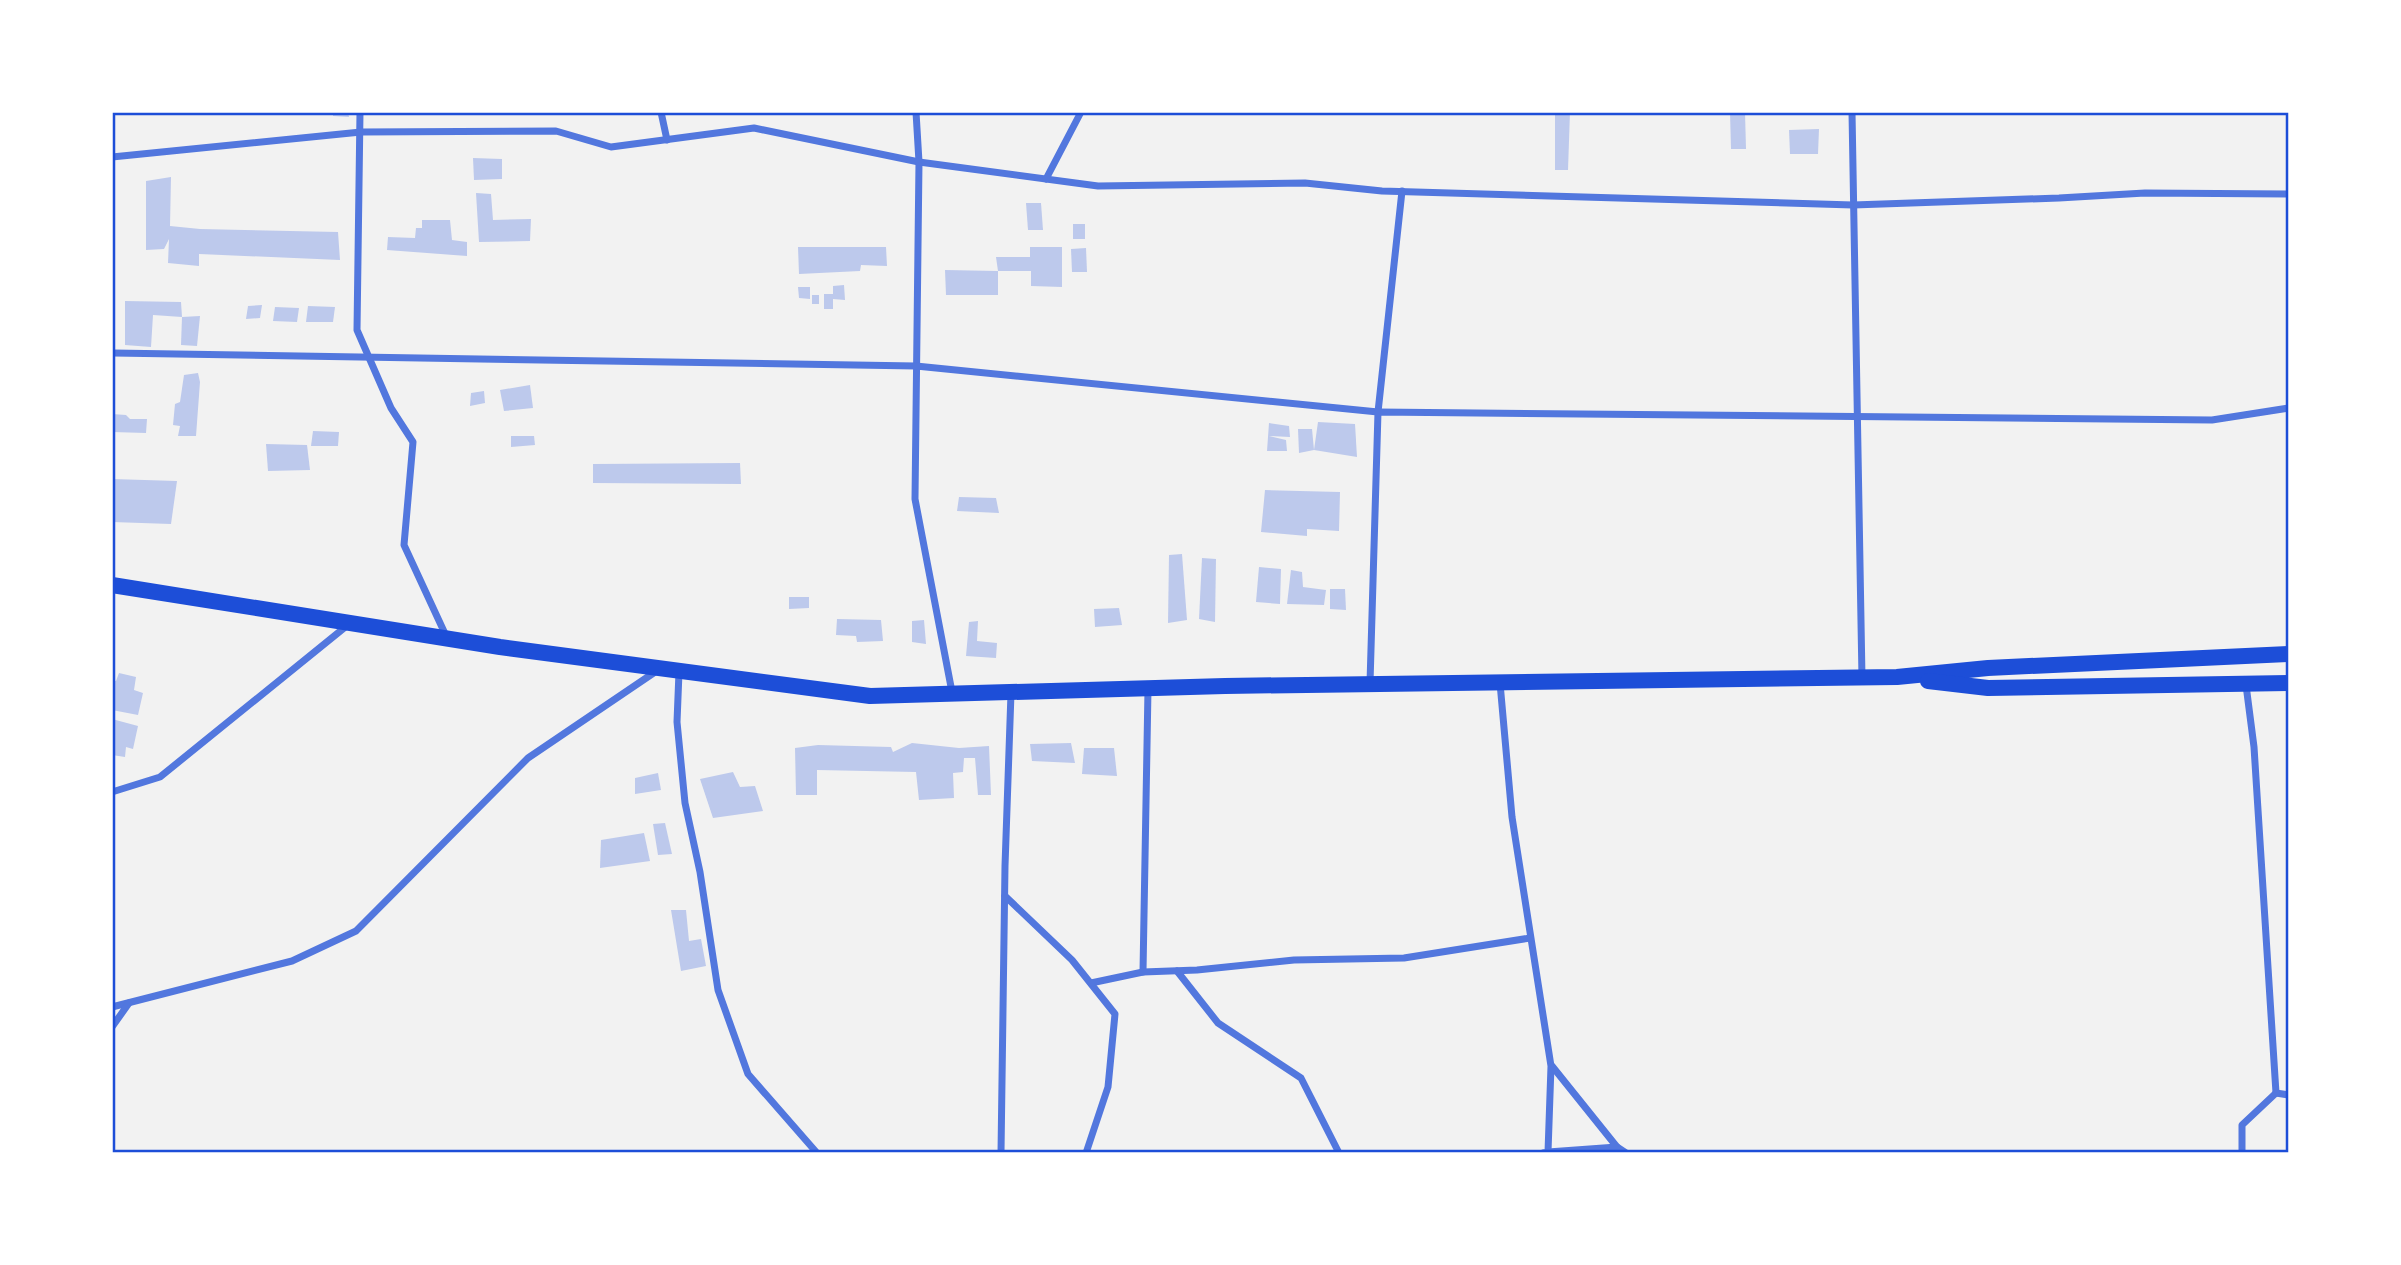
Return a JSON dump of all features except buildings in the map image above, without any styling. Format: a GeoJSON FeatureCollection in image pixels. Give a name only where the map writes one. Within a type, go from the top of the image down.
{"type":"FeatureCollection","features":[{"type":"Feature","properties":{"kind":"highway"},"geometry":{"type":"LineString","coordinates":[[112,585],[447,638],[870,696],[1149,688],[1898,677],[1988,668],[2289,654]]}},
{"type":"Feature","properties":{"kind":"highway"},"geometry":{"type":"LineString","coordinates":[[1898,677],[1988,688],[2289,683]]}},
{"type":"Feature","properties":{"kind":"street"},"geometry":{"type":"LineString","coordinates":[[360,112],[358,330],[391,408],[414,442],[404,545],[447,638]]}},
{"type":"Feature","properties":{"kind":"street"},"geometry":{"type":"LineString","coordinates":[[661,112],[667,140]]}},
{"type":"Feature","properties":{"kind":"street"},"geometry":{"type":"LineString","coordinates":[[916,112],[919,162],[915,499],[952,694]]}},
{"type":"Feature","properties":{"kind":"street"},"geometry":{"type":"LineString","coordinates":[[1046,179],[1081,112]]}},
{"type":"Feature","properties":{"kind":"street"},"geometry":{"type":"LineString","coordinates":[[1852,112],[1862,678]]}},
{"type":"Feature","properties":{"kind":"street"},"geometry":{"type":"LineString","coordinates":[[112,157],[361,132],[556,131],[611,147],[754,128],[919,162],[1098,186],[1305,183],[1402,191],[1853,205],[2145,193],[2289,194]]}},
{"type":"Feature","properties":{"kind":"street"},"geometry":{"type":"LineString","coordinates":[[1370,684],[1378,412],[1402,191]]}},
{"type":"Feature","properties":{"kind":"street"},"geometry":{"type":"LineString","coordinates":[[112,353],[916,366],[1378,412],[2212,420],[2289,408]]}},
{"type":"Feature","properties":{"kind":"street"},"geometry":{"type":"LineString","coordinates":[[112,792],[160,777],[351,623]]}},
{"type":"Feature","properties":{"kind":"street"},"geometry":{"type":"LineString","coordinates":[[112,1007],[292,961],[356,931],[528,758],[660,668]]}},
{"type":"Feature","properties":{"kind":"street"},"geometry":{"type":"LineString","coordinates":[[680,671],[677,722],[685,803],[718,990],[748,1074],[817,1153]]}},
{"type":"Feature","properties":{"kind":"street"},"geometry":{"type":"LineString","coordinates":[[1500,682],[1513,817],[1551,1066],[1545,1152],[1617,1147]]}},
{"type":"Feature","properties":{"kind":"street"},"geometry":{"type":"LineString","coordinates":[[2246,684],[2254,747],[2276,1093]]}},
{"type":"Feature","properties":{"kind":"street"},"geometry":{"type":"LineString","coordinates":[[1143,972],[1149,688]]}},
{"type":"Feature","properties":{"kind":"street"},"geometry":{"type":"LineString","coordinates":[[1001,1153],[1011,692]]}},
{"type":"Feature","properties":{"kind":"street"},"geometry":{"type":"LineString","coordinates":[[1005,896],[1072,960],[1115,1014],[1108,1087],[1089,1152]]}},
{"type":"Feature","properties":{"kind":"street"},"geometry":{"type":"LineString","coordinates":[[1091,984],[1143,972],[1294,960],[1404,958],[1530,939]]}},
{"type":"Feature","properties":{"kind":"street"},"geometry":{"type":"LineString","coordinates":[[1177,971],[1218,1023],[1301,1078],[1339,1153]]}},
{"type":"Feature","properties":{"kind":"street"},"geometry":{"type":"LineString","coordinates":[[112,1027],[129,1002]]}},
{"type":"Feature","properties":{"kind":"street"},"geometry":{"type":"LineString","coordinates":[[1551,1066],[1617,1147],[1626,1153]]}},
{"type":"Feature","properties":{"kind":"street"},"geometry":{"type":"LineString","coordinates":[[2276,1093],[2289,1095]]}},
{"type":"Feature","properties":{"kind":"street"},"geometry":{"type":"LineString","coordinates":[[2242,1153],[2242,1125],[2276,1093]]}}]}
